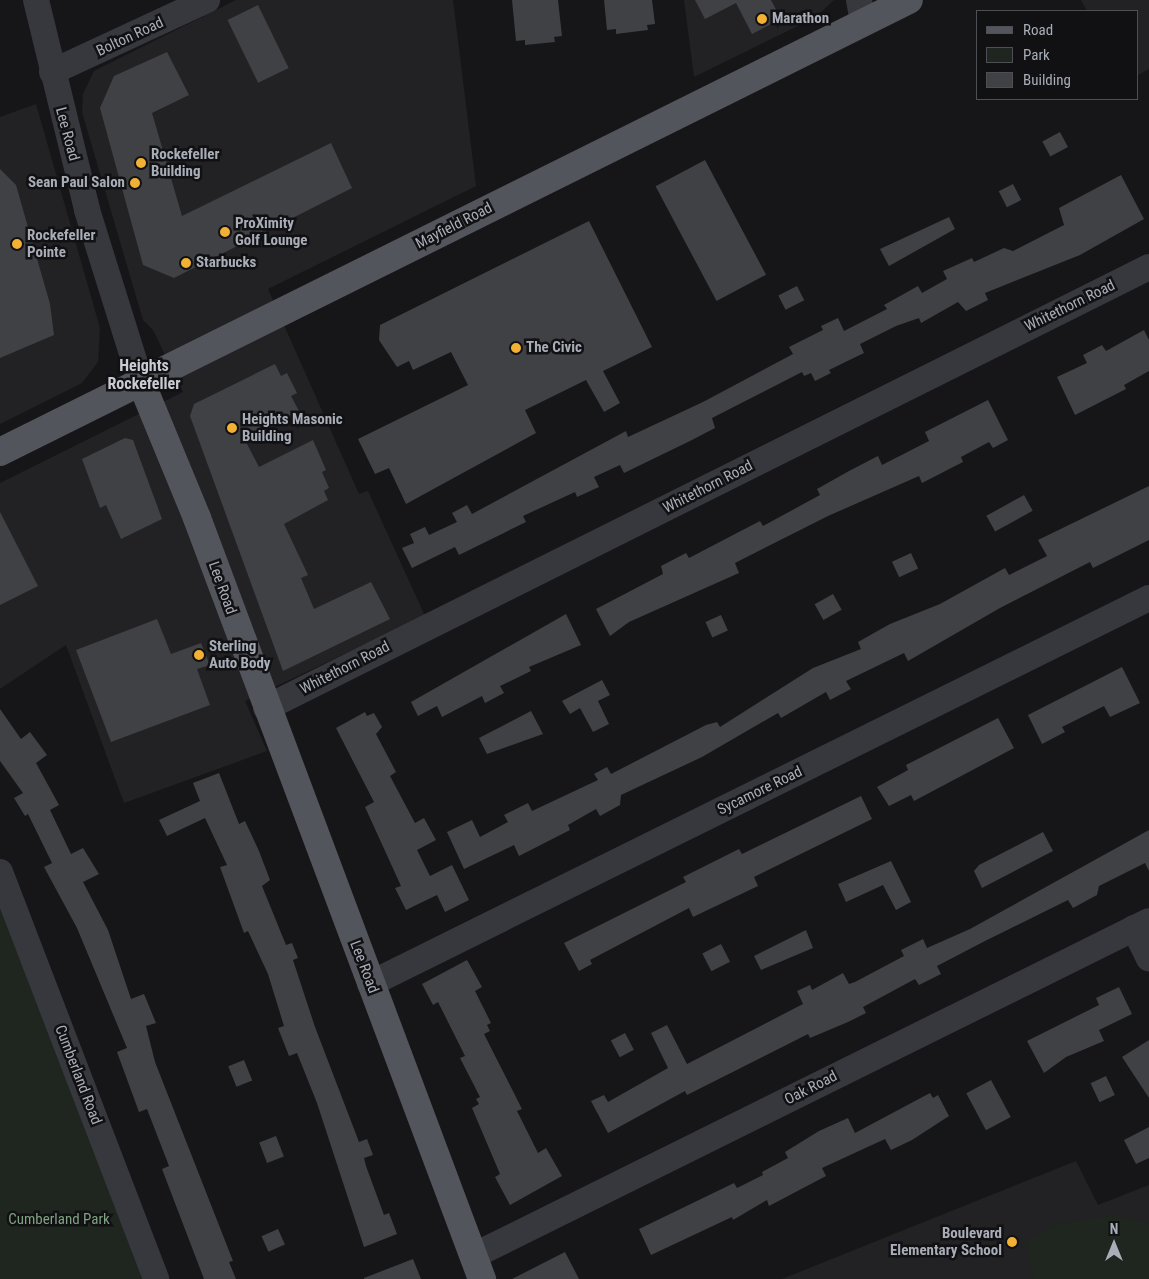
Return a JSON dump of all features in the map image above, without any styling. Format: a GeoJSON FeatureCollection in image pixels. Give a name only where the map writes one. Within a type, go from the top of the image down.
{"type":"FeatureCollection","features":[{"type":"Feature","properties":{"kind":"main road","name":"Mayfield Road"},"geometry":{"type":"LineString","coordinates":[[0,452],[141,382],[861,11],[909,0]]}},
{"type":"Feature","properties":{"kind":"main road","name":"Lee Road"},"geometry":{"type":"LineString","coordinates":[[141,382],[478,1267]]}},
{"type":"Feature","properties":{"kind":"street","name":"Lee Road"},"geometry":{"type":"LineString","coordinates":[[36,0],[87,210],[141,382]]}},
{"type":"Feature","properties":{"kind":"street","name":"Bolton Road"},"geometry":{"type":"LineString","coordinates":[[52,72],[207,0]]}},
{"type":"Feature","properties":{"kind":"street","name":"Whitethorn Road"},"geometry":{"type":"LineString","coordinates":[[266,708],[1149,267]]}},
{"type":"Feature","properties":{"kind":"street","name":"Sycamore Road"},"geometry":{"type":"LineString","coordinates":[[370,984],[1149,598]]}},
{"type":"Feature","properties":{"kind":"street","name":"Cumberland Road"},"geometry":{"type":"LineString","coordinates":[[0,872],[156,1279]]}},
{"type":"Feature","properties":{"kind":"street"},"geometry":{"type":"LineString","coordinates":[[1141,924],[1149,959]]}},
{"type":"Feature","properties":{"kind":"street","name":"Oak Road"},"geometry":{"type":"LineString","coordinates":[[478,1267],[1141,924]]}},
{"type":"Feature","properties":{"kind":"shaded area"},"geometry":{"type":"Polygon","coordinates":[[[236,0],[453,0],[476,186],[268,289],[359,494],[368,491],[425,616],[245,701],[267,751],[124,803],[66,645],[0,689],[0,483],[183,392],[153,330],[143,320],[82,112],[83,94],[94,71],[236,0]]]}},
{"type":"Feature","properties":{"kind":"shaded area"},"geometry":{"type":"Polygon","coordinates":[[[684,0],[834,0],[816,17],[694,77],[684,0]]]}},
{"type":"Feature","properties":{"kind":"shaded area"},"geometry":{"type":"Polygon","coordinates":[[[1081,0],[1149,0],[1149,69],[1139,74],[1139,10],[1086,10],[1081,0]]]}},
{"type":"Feature","properties":{"kind":"shaded area"},"geometry":{"type":"Polygon","coordinates":[[[36,104],[100,328],[98,362],[82,383],[0,424],[0,117],[36,104]]]}},
{"type":"Feature","properties":{"kind":"shaded area","name":"Boulevard Elementary School"},"geometry":{"type":"Polygon","coordinates":[[[1076,1161],[1098,1205],[1149,1185],[1149,1279],[782,1279],[1076,1161]]]}},
{"type":"Feature","properties":{"kind":"green space","name":"Cumberland Park"},"geometry":{"type":"Polygon","coordinates":[[[0,899],[144,1279],[0,1279],[0,899]]]}},
{"type":"Feature","properties":{"kind":"green space"},"geometry":{"type":"Polygon","coordinates":[[[1116,1215],[1149,1223],[1149,1279],[1034,1279],[1026,1243],[1056,1224],[1116,1215]]]}},
{"type":"Feature","properties":{"kind":"building"},"geometry":{"type":"Polygon","coordinates":[[[512,0],[558,0],[562,36],[554,37],[555,42],[525,45],[525,40],[516,41],[512,0]]]}},
{"type":"Feature","properties":{"kind":"building"},"geometry":{"type":"Polygon","coordinates":[[[604,0],[652,0],[655,24],[647,25],[648,30],[616,34],[616,29],[607,30],[604,0]]]}},
{"type":"Feature","properties":{"kind":"building"},"geometry":{"type":"Polygon","coordinates":[[[695,0],[771,0],[781,19],[752,34],[736,3],[705,19],[695,0]]]}},
{"type":"Feature","properties":{"kind":"building"},"geometry":{"type":"Polygon","coordinates":[[[258,5],[289,68],[258,83],[227,20],[258,5]]]}},
{"type":"Feature","properties":{"kind":"building","name":"Rockefeller Building"},"geometry":{"type":"Polygon","coordinates":[[[167,52],[189,95],[152,113],[182,216],[331,143],[352,188],[174,278],[143,265],[100,108],[114,76],[167,52]]]}},
{"type":"Feature","properties":{"kind":"building"},"geometry":{"type":"Polygon","coordinates":[[[1060,132],[1068,147],[1050,156],[1042,141],[1060,132]]]}},
{"type":"Feature","properties":{"kind":"building"},"geometry":{"type":"Polygon","coordinates":[[[705,160],[766,275],[717,301],[656,186],[705,160]]]}},
{"type":"Feature","properties":{"kind":"building","name":"Rockefeller Pointe"},"geometry":{"type":"Polygon","coordinates":[[[0,169],[16,185],[50,304],[54,335],[0,358],[0,169]]]}},
{"type":"Feature","properties":{"kind":"building"},"geometry":{"type":"Polygon","coordinates":[[[1121,175],[1144,219],[1080,255],[985,293],[988,300],[966,311],[958,302],[921,323],[919,318],[896,326],[860,344],[864,353],[829,370],[831,373],[815,381],[811,373],[804,376],[802,372],[712,418],[715,428],[692,440],[624,473],[620,465],[594,477],[599,487],[577,497],[575,492],[523,516],[526,522],[459,555],[455,547],[412,568],[402,548],[414,543],[410,534],[425,527],[429,535],[457,522],[452,513],[467,505],[472,514],[626,431],[628,437],[703,402],[793,354],[789,347],[823,330],[821,326],[838,318],[844,331],[887,309],[884,305],[918,286],[922,293],[947,279],[943,271],[972,258],[974,262],[1004,248],[1013,251],[1064,225],[1059,208],[1121,175]]]}},
{"type":"Feature","properties":{"kind":"building"},"geometry":{"type":"Polygon","coordinates":[[[1013,184],[1021,200],[1007,207],[999,191],[1013,184]]]}},
{"type":"Feature","properties":{"kind":"building"},"geometry":{"type":"Polygon","coordinates":[[[949,217],[955,229],[889,266],[880,249],[949,217]]]}},
{"type":"Feature","properties":{"kind":"building","name":"The Civic"},"geometry":{"type":"Polygon","coordinates":[[[589,221],[652,347],[603,371],[620,403],[604,412],[586,380],[525,410],[536,433],[406,504],[389,468],[375,474],[358,439],[468,385],[451,352],[413,370],[409,361],[397,367],[379,340],[380,325],[589,221]]]}},
{"type":"Feature","properties":{"kind":"building"},"geometry":{"type":"Polygon","coordinates":[[[797,286],[804,300],[786,310],[778,296],[797,286]]]}},
{"type":"Feature","properties":{"kind":"building"},"geometry":{"type":"Polygon","coordinates":[[[1144,330],[1149,340],[1149,371],[1124,385],[1126,389],[1075,415],[1057,377],[1087,363],[1083,355],[1102,345],[1106,351],[1144,330]]]}},
{"type":"Feature","properties":{"kind":"building"},"geometry":{"type":"Polygon","coordinates":[[[275,364],[281,376],[287,373],[297,393],[291,396],[300,413],[245,440],[259,467],[313,440],[326,470],[322,472],[329,488],[324,491],[328,500],[284,524],[308,575],[301,578],[314,609],[371,582],[390,619],[283,671],[190,416],[194,404],[275,364]]]}},
{"type":"Feature","properties":{"kind":"building"},"geometry":{"type":"Polygon","coordinates":[[[988,400],[1008,440],[993,448],[989,442],[961,457],[963,462],[922,483],[919,476],[828,516],[735,563],[739,573],[629,622],[610,636],[596,609],[663,574],[661,566],[686,553],[689,558],[760,521],[763,526],[820,495],[817,489],[878,456],[882,465],[929,441],[925,432],[988,400]]]}},
{"type":"Feature","properties":{"kind":"building"},"geometry":{"type":"Polygon","coordinates":[[[125,438],[133,440],[162,519],[121,539],[106,505],[100,508],[82,459],[125,438]]]}},
{"type":"Feature","properties":{"kind":"building"},"geometry":{"type":"Polygon","coordinates":[[[1149,486],[1149,540],[1093,568],[1090,562],[1000,608],[908,661],[904,653],[846,681],[851,689],[830,700],[826,692],[781,718],[778,713],[702,757],[621,795],[620,805],[600,816],[596,809],[568,825],[570,830],[519,856],[514,845],[464,869],[447,832],[472,820],[480,837],[508,822],[504,815],[528,803],[532,811],[598,780],[594,774],[607,767],[611,774],[706,725],[717,722],[720,727],[813,668],[861,649],[858,642],[890,624],[940,604],[1005,568],[1009,575],[1047,556],[1038,540],[1149,486]]]}},
{"type":"Feature","properties":{"kind":"building"},"geometry":{"type":"Polygon","coordinates":[[[1024,495],[1033,511],[995,532],[986,516],[1024,495]]]}},
{"type":"Feature","properties":{"kind":"building"},"geometry":{"type":"Polygon","coordinates":[[[0,512],[38,586],[0,605],[0,512]]]}},
{"type":"Feature","properties":{"kind":"building"},"geometry":{"type":"Polygon","coordinates":[[[911,553],[918,568],[899,577],[892,562],[911,553]]]}},
{"type":"Feature","properties":{"kind":"building"},"geometry":{"type":"Polygon","coordinates":[[[833,594],[842,610],[823,620],[815,604],[833,594]]]}},
{"type":"Feature","properties":{"kind":"building"},"geometry":{"type":"Polygon","coordinates":[[[566,614],[581,645],[529,667],[531,671],[500,686],[504,693],[485,703],[482,696],[442,717],[437,706],[418,716],[411,702],[566,614]]]}},
{"type":"Feature","properties":{"kind":"building"},"geometry":{"type":"Polygon","coordinates":[[[721,615],[728,631],[712,637],[705,622],[721,615]]]}},
{"type":"Feature","properties":{"kind":"building"},"geometry":{"type":"Polygon","coordinates":[[[157,619],[171,654],[201,643],[210,665],[197,669],[210,705],[111,742],[76,650],[157,619]]]}},
{"type":"Feature","properties":{"kind":"building"},"geometry":{"type":"Polygon","coordinates":[[[1122,667],[1140,703],[1110,717],[1104,706],[1062,727],[1065,732],[1042,744],[1028,715],[1122,667]]]}},
{"type":"Feature","properties":{"kind":"building"},"geometry":{"type":"Polygon","coordinates":[[[602,680],[610,695],[598,701],[609,724],[593,732],[580,708],[570,714],[562,701],[602,680]]]}},
{"type":"Feature","properties":{"kind":"building"},"geometry":{"type":"Polygon","coordinates":[[[0,709],[21,739],[30,732],[47,755],[36,763],[59,805],[50,810],[71,854],[83,848],[99,874],[83,882],[108,930],[131,999],[144,994],[156,1023],[146,1026],[155,1062],[233,1261],[229,1262],[236,1279],[204,1279],[162,1169],[169,1166],[147,1109],[139,1112],[117,1052],[127,1048],[77,928],[44,867],[52,863],[28,814],[25,816],[14,798],[23,793],[0,761],[0,709]]]}},
{"type":"Feature","properties":{"kind":"building"},"geometry":{"type":"Polygon","coordinates":[[[531,711],[543,734],[487,754],[479,738],[531,711]]]}},
{"type":"Feature","properties":{"kind":"building"},"geometry":{"type":"Polygon","coordinates":[[[365,712],[367,716],[374,713],[382,727],[376,734],[396,772],[390,776],[415,823],[424,818],[436,840],[417,850],[430,876],[452,865],[469,900],[445,912],[437,895],[406,910],[395,888],[401,886],[365,807],[374,802],[336,728],[365,712]]]}},
{"type":"Feature","properties":{"kind":"building"},"geometry":{"type":"Polygon","coordinates":[[[998,718],[1014,748],[914,801],[911,795],[889,806],[877,787],[908,770],[906,765],[998,718]]]}},
{"type":"Feature","properties":{"kind":"building"},"geometry":{"type":"Polygon","coordinates":[[[219,773],[239,824],[245,821],[259,851],[270,880],[262,886],[286,945],[292,943],[298,958],[293,960],[315,1027],[359,1142],[367,1139],[373,1155],[364,1158],[366,1166],[384,1215],[389,1213],[397,1234],[364,1247],[317,1103],[297,1053],[289,1056],[278,1028],[284,1026],[268,974],[248,931],[244,933],[220,867],[227,865],[205,818],[167,836],[159,820],[200,801],[193,783],[219,773]]]}},
{"type":"Feature","properties":{"kind":"building"},"geometry":{"type":"Polygon","coordinates":[[[861,796],[872,819],[754,877],[758,886],[693,917],[689,908],[590,960],[592,964],[579,971],[564,943],[686,882],[683,877],[739,849],[742,854],[861,796]]]}},
{"type":"Feature","properties":{"kind":"building"},"geometry":{"type":"Polygon","coordinates":[[[1149,830],[1149,871],[1145,863],[1099,886],[1097,895],[1073,908],[1068,900],[985,941],[937,966],[941,974],[919,985],[915,979],[863,1007],[866,1013],[848,1022],[810,1038],[808,1034],[687,1095],[685,1091],[608,1133],[591,1101],[604,1095],[608,1102],[668,1068],[651,1033],[667,1025],[687,1064],[803,1004],[797,991],[810,985],[812,990],[843,973],[849,984],[855,982],[904,956],[901,950],[923,939],[927,948],[970,929],[1149,830]]]}},
{"type":"Feature","properties":{"kind":"building"},"geometry":{"type":"Polygon","coordinates":[[[1043,832],[1053,851],[982,888],[974,871],[979,865],[1043,832]]]}},
{"type":"Feature","properties":{"kind":"building"},"geometry":{"type":"Polygon","coordinates":[[[891,861],[911,902],[896,910],[883,885],[846,902],[838,884],[891,861]]]}},
{"type":"Feature","properties":{"kind":"building"},"geometry":{"type":"Polygon","coordinates":[[[806,930],[813,948],[761,970],[754,956],[806,930]]]}},
{"type":"Feature","properties":{"kind":"building"},"geometry":{"type":"Polygon","coordinates":[[[721,944],[730,962],[711,971],[702,954],[721,944]]]}},
{"type":"Feature","properties":{"kind":"building"},"geometry":{"type":"Polygon","coordinates":[[[467,960],[482,987],[475,991],[491,1023],[487,1025],[490,1031],[484,1034],[522,1109],[517,1111],[538,1153],[546,1148],[562,1176],[510,1205],[495,1177],[500,1174],[472,1108],[479,1104],[476,1099],[480,1097],[460,1058],[465,1056],[438,1002],[433,1005],[422,984],[467,960]]]}},
{"type":"Feature","properties":{"kind":"building"},"geometry":{"type":"Polygon","coordinates":[[[1119,987],[1132,1014],[1099,1030],[1104,1041],[1066,1057],[1044,1073],[1027,1041],[1099,1005],[1096,998],[1119,987]]]}},
{"type":"Feature","properties":{"kind":"building"},"geometry":{"type":"Polygon","coordinates":[[[625,1033],[634,1050],[620,1057],[611,1041],[625,1033]]]}},
{"type":"Feature","properties":{"kind":"building"},"geometry":{"type":"Polygon","coordinates":[[[1149,1040],[1149,1098],[1122,1057],[1149,1040]]]}},
{"type":"Feature","properties":{"kind":"building"},"geometry":{"type":"Polygon","coordinates":[[[244,1060],[252,1080],[236,1087],[228,1066],[244,1060]]]}},
{"type":"Feature","properties":{"kind":"building"},"geometry":{"type":"Polygon","coordinates":[[[1106,1076],[1115,1095],[1099,1102],[1091,1083],[1106,1076]]]}},
{"type":"Feature","properties":{"kind":"building"},"geometry":{"type":"Polygon","coordinates":[[[991,1080],[1011,1117],[986,1130],[966,1093],[991,1080]]]}},
{"type":"Feature","properties":{"kind":"building"},"geometry":{"type":"Polygon","coordinates":[[[930,1093],[933,1098],[938,1095],[949,1116],[912,1140],[891,1150],[885,1139],[822,1168],[826,1176],[769,1206],[767,1200],[733,1220],[732,1217],[651,1255],[639,1229],[734,1183],[737,1188],[763,1175],[762,1172],[788,1158],[785,1152],[819,1131],[848,1118],[855,1133],[930,1093]]]}},
{"type":"Feature","properties":{"kind":"building"},"geometry":{"type":"Polygon","coordinates":[[[1149,1127],[1149,1158],[1136,1164],[1124,1140],[1149,1127]]]}},
{"type":"Feature","properties":{"kind":"building"},"geometry":{"type":"Polygon","coordinates":[[[276,1136],[284,1157],[267,1163],[259,1142],[276,1136]]]}},
{"type":"Feature","properties":{"kind":"building"},"geometry":{"type":"Polygon","coordinates":[[[278,1229],[285,1245],[268,1252],[262,1236],[278,1229]]]}},
{"type":"Feature","properties":{"kind":"building"},"geometry":{"type":"Polygon","coordinates":[[[565,1252],[579,1279],[512,1279],[565,1252]]]}},
{"type":"Feature","properties":{"kind":"building"},"geometry":{"type":"Polygon","coordinates":[[[413,1259],[421,1279],[364,1279],[364,1278],[413,1259]]]}},
{"type":"Feature","properties":{"kind":"place","name":"Marathon"},"geometry":{"type":"Point","coordinates":[762,19]}},
{"type":"Feature","properties":{"kind":"place","name":"Rockefeller Building"},"geometry":{"type":"Point","coordinates":[141,163]}},
{"type":"Feature","properties":{"kind":"place","name":"Sean Paul Salon"},"geometry":{"type":"Point","coordinates":[135,183]}},
{"type":"Feature","properties":{"kind":"place","name":"ProXimity Golf Lounge"},"geometry":{"type":"Point","coordinates":[225,232]}},
{"type":"Feature","properties":{"kind":"place","name":"Rockefeller Pointe"},"geometry":{"type":"Point","coordinates":[17,244]}},
{"type":"Feature","properties":{"kind":"place","name":"Starbucks"},"geometry":{"type":"Point","coordinates":[186,263]}},
{"type":"Feature","properties":{"kind":"place","name":"The Civic"},"geometry":{"type":"Point","coordinates":[516,348]}},
{"type":"Feature","properties":{"kind":"place","name":"Heights Masonic Building"},"geometry":{"type":"Point","coordinates":[232,428]}},
{"type":"Feature","properties":{"kind":"place","name":"Sterling Auto Body"},"geometry":{"type":"Point","coordinates":[199,655]}},
{"type":"Feature","properties":{"kind":"place","name":"Boulevard Elementary School"},"geometry":{"type":"Point","coordinates":[1012,1242]}},
{"type":"Feature","properties":{"kind":"district","name":"Heights Rockefeller"},"geometry":{"type":"Point","coordinates":[144,375]}}]}
